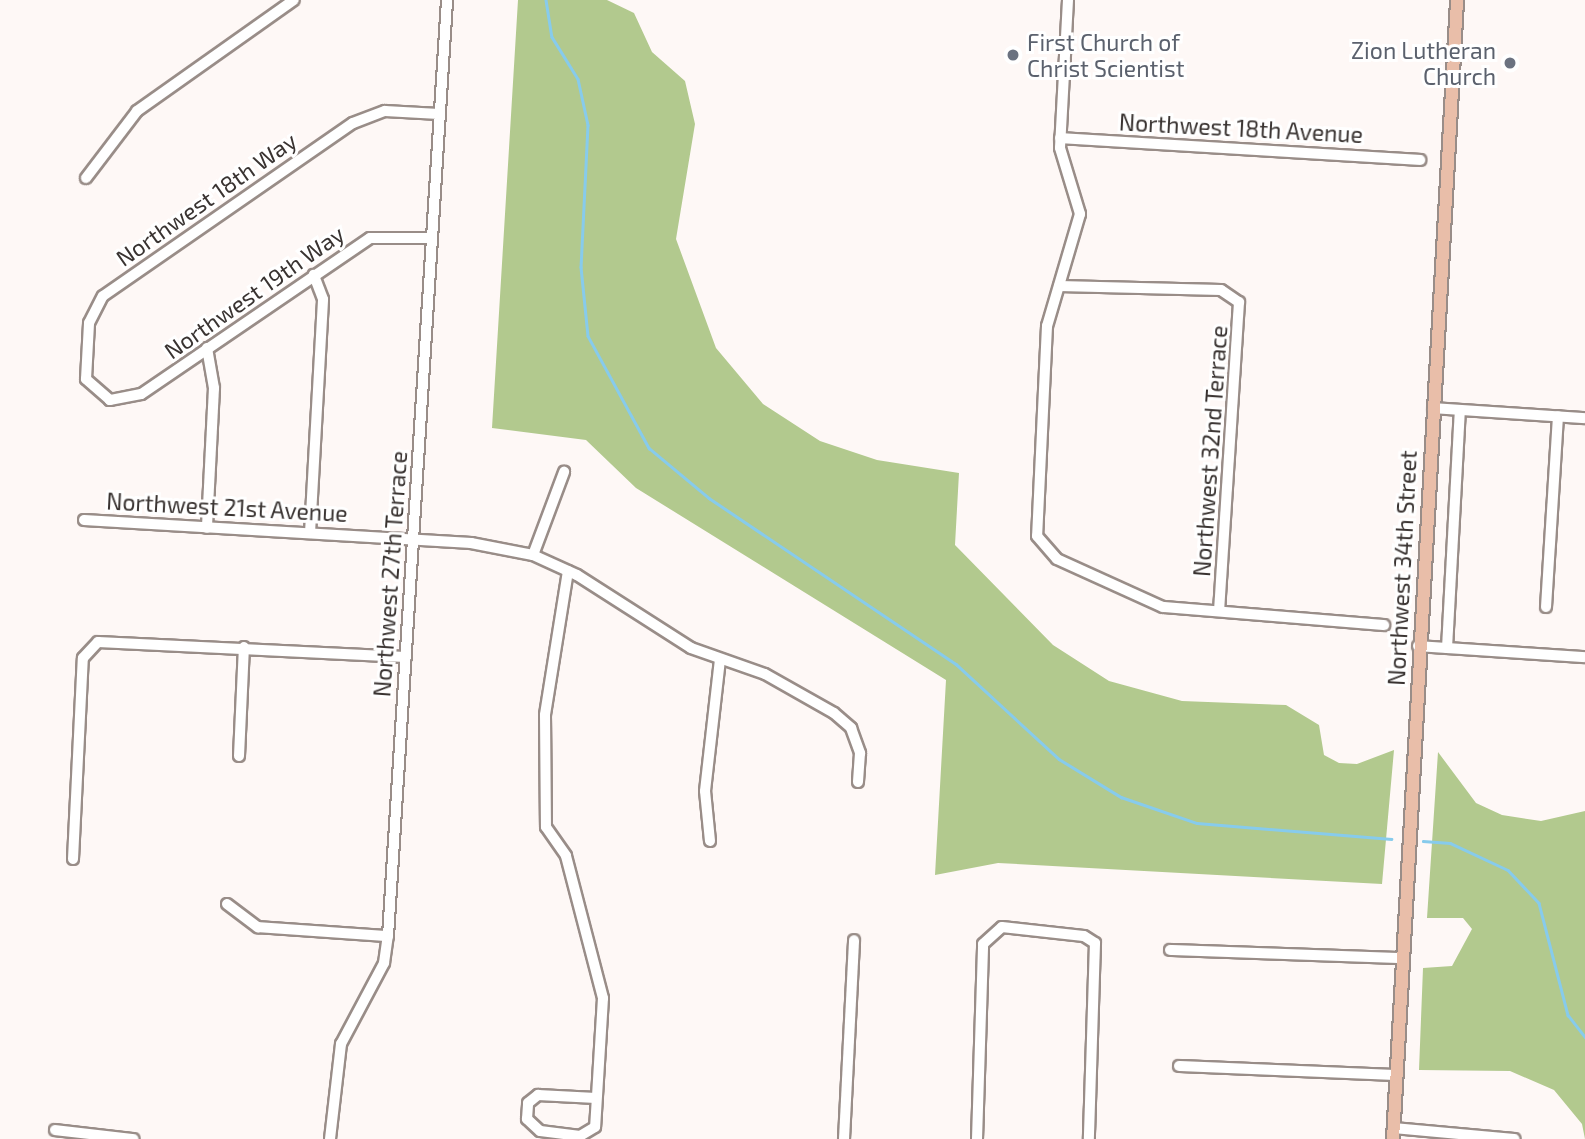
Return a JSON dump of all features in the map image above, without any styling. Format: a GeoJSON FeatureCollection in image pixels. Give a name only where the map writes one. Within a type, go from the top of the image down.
{"type":"FeatureCollection","features":[{"type":"Feature","properties":{"kind":"main road","name":"Northwest 34th Street"},"geometry":{"type":"LineString","coordinates":[[1393,1134],[1400,958],[1457,0]]}},
{"type":"Feature","properties":{"kind":"street"},"geometry":{"type":"LineString","coordinates":[[86,178],[137,111],[294,0]]}},
{"type":"Feature","properties":{"kind":"street","name":"Northwest 27th Terrace"},"geometry":{"type":"LineString","coordinates":[[330,1139],[341,1044],[384,963],[388,936],[447,0]]}},
{"type":"Feature","properties":{"kind":"street"},"geometry":{"type":"LineString","coordinates":[[1068,0],[1060,138],[1080,214],[1047,327],[1037,536],[1044,549],[1163,607],[1384,625]]}},
{"type":"Feature","properties":{"kind":"street","name":"Northwest 18th Way"},"geometry":{"type":"LineString","coordinates":[[105,398],[86,379],[84,365],[89,323],[103,296],[353,124],[385,111],[439,114]]}},
{"type":"Feature","properties":{"kind":"street","name":"Northwest 18th Avenue"},"geometry":{"type":"LineString","coordinates":[[1060,138],[1420,160]]}},
{"type":"Feature","properties":{"kind":"street","name":"Northwest 19th Way"},"geometry":{"type":"LineString","coordinates":[[105,398],[141,394],[370,238],[432,238]]}},
{"type":"Feature","properties":{"kind":"street"},"geometry":{"type":"LineString","coordinates":[[310,533],[323,299],[314,275]]}},
{"type":"Feature","properties":{"kind":"street","name":"Northwest 32nd Terrace"},"geometry":{"type":"LineString","coordinates":[[1059,286],[1221,290],[1235,297],[1242,311],[1219,610]]}},
{"type":"Feature","properties":{"kind":"street"},"geometry":{"type":"LineString","coordinates":[[207,348],[214,388],[207,527]]}},
{"type":"Feature","properties":{"kind":"street"},"geometry":{"type":"LineString","coordinates":[[1433,408],[1585,418]]}},
{"type":"Feature","properties":{"kind":"street"},"geometry":{"type":"LineString","coordinates":[[1447,648],[1460,410]]}},
{"type":"Feature","properties":{"kind":"street"},"geometry":{"type":"LineString","coordinates":[[1546,607],[1558,416]]}},
{"type":"Feature","properties":{"kind":"street"},"geometry":{"type":"LineString","coordinates":[[533,555],[564,472]]}},
{"type":"Feature","properties":{"kind":"street","name":"Northwest 21st Avenue"},"geometry":{"type":"LineString","coordinates":[[84,520],[413,540],[533,555],[568,571],[691,648],[765,674],[834,713],[851,728],[860,753],[858,782]]}},
{"type":"Feature","properties":{"kind":"street"},"geometry":{"type":"LineString","coordinates":[[568,571],[545,715],[546,827],[566,856],[603,998],[595,1127],[580,1136],[540,1135],[527,1119],[527,1103],[538,1095],[596,1098]]}},
{"type":"Feature","properties":{"kind":"street"},"geometry":{"type":"LineString","coordinates":[[73,859],[83,658],[107,638],[406,657]]}},
{"type":"Feature","properties":{"kind":"street"},"geometry":{"type":"LineString","coordinates":[[1418,646],[1585,657]]}},
{"type":"Feature","properties":{"kind":"street"},"geometry":{"type":"LineString","coordinates":[[239,756],[244,647]]}},
{"type":"Feature","properties":{"kind":"street"},"geometry":{"type":"LineString","coordinates":[[710,842],[705,791],[720,659]]}},
{"type":"Feature","properties":{"kind":"street"},"geometry":{"type":"LineString","coordinates":[[228,904],[258,927],[388,936]]}},
{"type":"Feature","properties":{"kind":"street"},"geometry":{"type":"LineString","coordinates":[[976,1139],[983,944],[990,932],[1002,927],[1071,934],[1095,943],[1089,1139]]}},
{"type":"Feature","properties":{"kind":"street"},"geometry":{"type":"LineString","coordinates":[[844,1139],[854,940]]}},
{"type":"Feature","properties":{"kind":"street"},"geometry":{"type":"LineString","coordinates":[[1170,950],[1400,958]]}},
{"type":"Feature","properties":{"kind":"street"},"geometry":{"type":"LineString","coordinates":[[1179,1066],[1396,1074]]}},
{"type":"Feature","properties":{"kind":"street"},"geometry":{"type":"LineString","coordinates":[[55,1130],[133,1139]]}},
{"type":"Feature","properties":{"kind":"street"},"geometry":{"type":"LineString","coordinates":[[1393,1134],[1515,1139]]}},
{"type":"Feature","properties":{"kind":"green space"},"geometry":{"type":"Polygon","coordinates":[[[518,0],[607,0],[634,13],[652,52],[685,81],[695,124],[676,239],[716,348],[763,404],[820,441],[877,460],[959,473],[955,545],[1053,645],[1109,681],[1182,701],[1286,705],[1319,725],[1324,755],[1339,763],[1357,764],[1394,750],[1382,884],[998,863],[935,875],[946,680],[636,488],[586,440],[492,428],[518,0]]]}},
{"type":"Feature","properties":{"kind":"green space"},"geometry":{"type":"Polygon","coordinates":[[[1438,752],[1476,803],[1502,815],[1541,821],[1585,811],[1585,1139],[1582,1124],[1554,1090],[1510,1071],[1419,1070],[1423,968],[1452,966],[1472,929],[1463,918],[1427,918],[1438,752]]]}},
{"type":"Feature","properties":{"kind":"waterway"},"geometry":{"type":"LineString","coordinates":[[546,0],[552,37],[578,79],[588,125],[581,267],[588,336],[649,448],[709,498],[956,664],[1059,759],[1121,797],[1197,823],[1391,839]]}},
{"type":"Feature","properties":{"kind":"waterway"},"geometry":{"type":"LineString","coordinates":[[1423,841],[1450,843],[1508,870],[1539,903],[1568,1015],[1585,1037]]}},
{"type":"Feature","properties":{"kind":"place","name":"First Church of Christ Scientist"},"geometry":{"type":"Point","coordinates":[1013,55]}},
{"type":"Feature","properties":{"kind":"place","name":"Zion Lutheran Church"},"geometry":{"type":"Point","coordinates":[1510,63]}}]}
